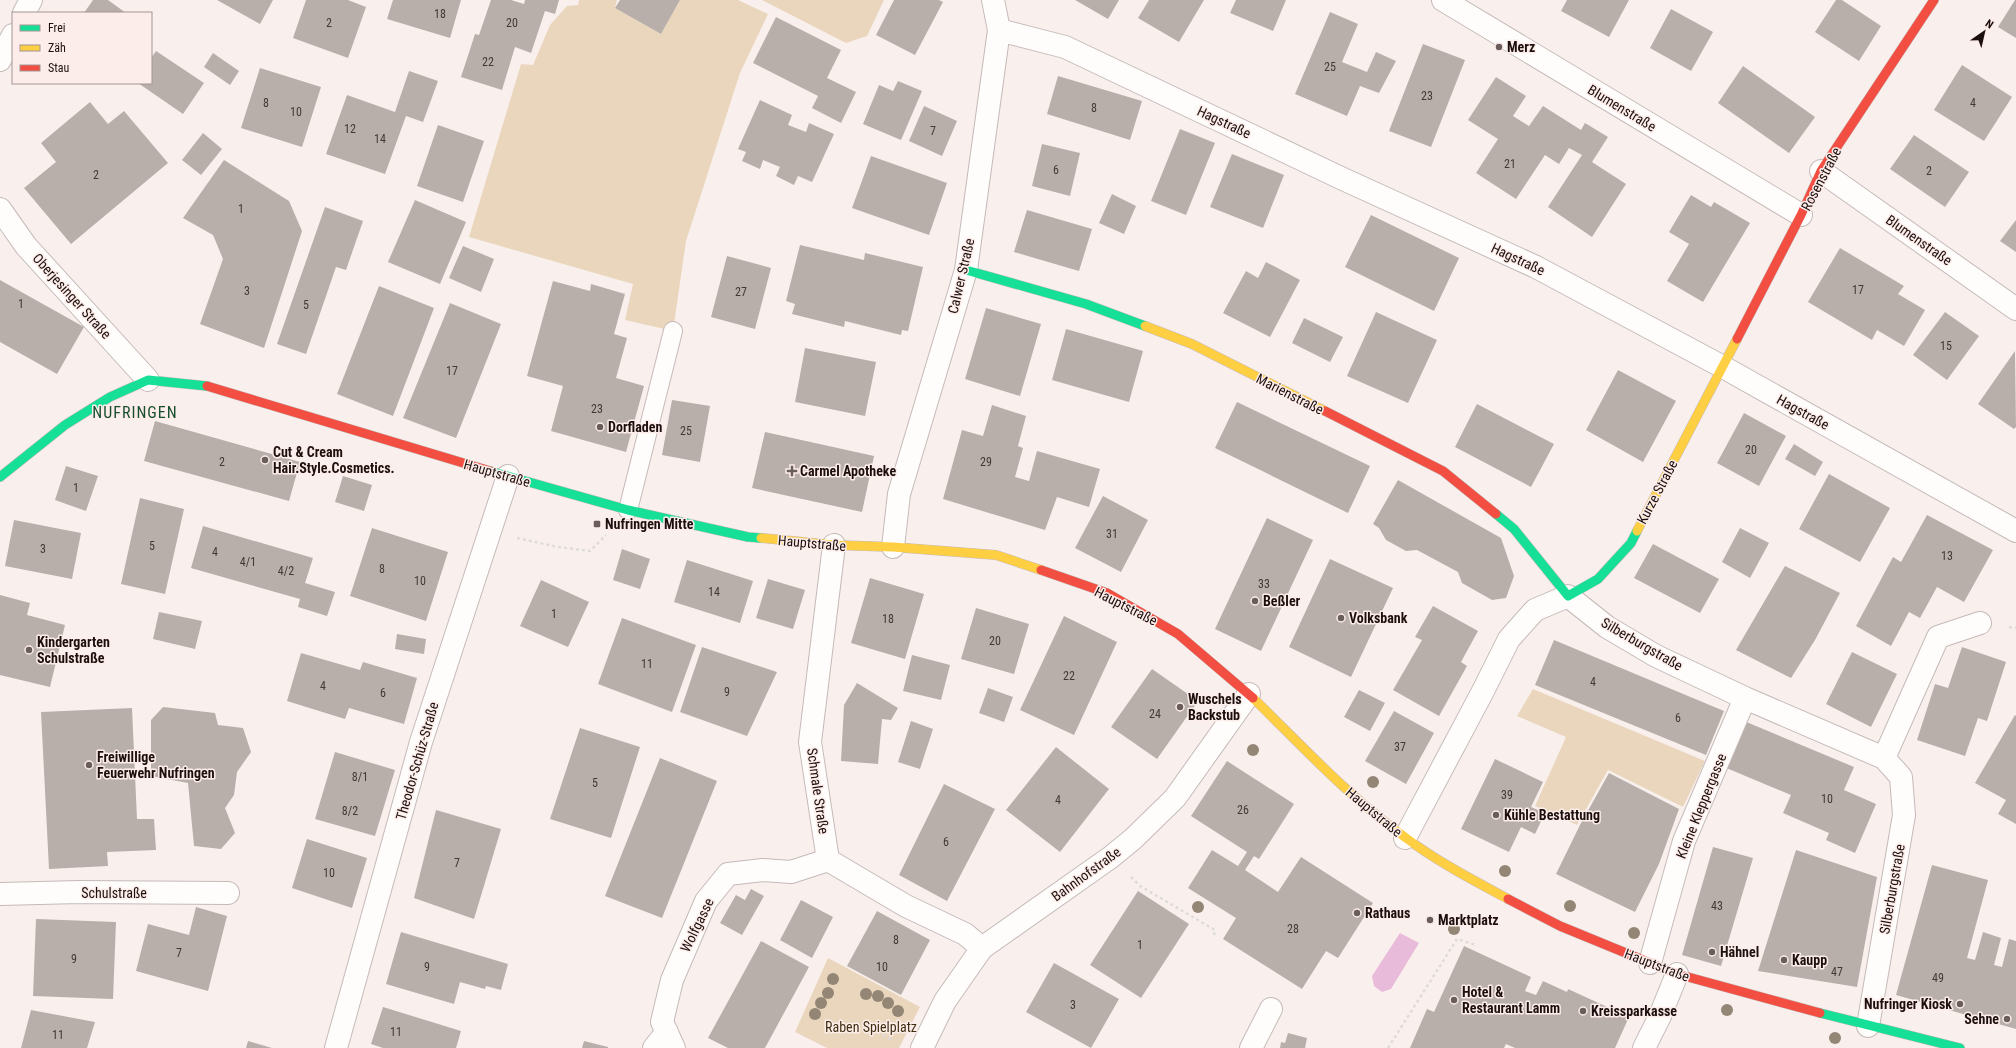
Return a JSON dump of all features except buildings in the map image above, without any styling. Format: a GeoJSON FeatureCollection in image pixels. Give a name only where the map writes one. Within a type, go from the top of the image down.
{"type":"FeatureCollection","features":[{"type":"Feature","properties":{"kind":"street"},"geometry":{"type":"LineString","coordinates":[[25,12],[31,0]]}},
{"type":"Feature","properties":{"kind":"street","name":"Calwer Straße"},"geometry":{"type":"LineString","coordinates":[[893,547],[899,494],[966,270],[1000,30],[993,0]]}},
{"type":"Feature","properties":{"kind":"street","name":"Blumenstraße"},"geometry":{"type":"LineString","coordinates":[[1443,0],[1801,215]]}},
{"type":"Feature","properties":{"kind":"street","name":"Rosenstraße"},"geometry":{"type":"LineString","coordinates":[[1723,367],[1801,215],[1821,171],[1934,0]]}},
{"type":"Feature","properties":{"kind":"street","name":"Hagstraße"},"geometry":{"type":"LineString","coordinates":[[1000,30],[1065,47],[1343,179],[1536,267],[1723,367],[2016,531]]}},
{"type":"Feature","properties":{"kind":"street"},"geometry":{"type":"LineString","coordinates":[[0,60],[12,36]]}},
{"type":"Feature","properties":{"kind":"street","name":"Blumenstraße"},"geometry":{"type":"LineString","coordinates":[[1821,171],[2016,308]]}},
{"type":"Feature","properties":{"kind":"street","name":"Oberjesinger Straße"},"geometry":{"type":"LineString","coordinates":[[0,209],[26,246],[148,380]]}},
{"type":"Feature","properties":{"kind":"street","name":"Marienstraße"},"geometry":{"type":"LineString","coordinates":[[966,270],[1086,304],[1192,344],[1443,471],[1514,529],[1568,596]]}},
{"type":"Feature","properties":{"kind":"street","name":"Kurze Straße"},"geometry":{"type":"LineString","coordinates":[[1568,596],[1598,579],[1631,542],[1723,367]]}},
{"type":"Feature","properties":{"kind":"street"},"geometry":{"type":"LineString","coordinates":[[2,474],[65,425],[110,397],[148,380]]}},
{"type":"Feature","properties":{"kind":"street","name":"Hauptstraße"},"geometry":{"type":"LineString","coordinates":[[148,380],[202,384],[508,476],[625,509],[748,537],[834,545],[893,547],[996,556],[1108,593],[1178,634],[1249,694],[1342,785],[1405,838],[1452,869],[1560,926],[1677,974],[1868,1026],[1960,1048]]}},
{"type":"Feature","properties":{"kind":"street","name":"Theodor-Schüz-Straße"},"geometry":{"type":"LineString","coordinates":[[336,1048],[421,742],[508,476]]}},
{"type":"Feature","properties":{"kind":"street","name":"Schmale Straße"},"geometry":{"type":"LineString","coordinates":[[828,860],[810,742],[834,545]]}},
{"type":"Feature","properties":{"kind":"street"},"geometry":{"type":"LineString","coordinates":[[1405,838],[1509,639],[1535,610],[1568,596]]}},
{"type":"Feature","properties":{"kind":"street","name":"Silberburgstraße"},"geometry":{"type":"LineString","coordinates":[[1568,596],[1607,627],[1656,656],[1745,698],[1884,758],[1901,777],[1904,815],[1868,1026]]}},
{"type":"Feature","properties":{"kind":"street"},"geometry":{"type":"LineString","coordinates":[[1884,758],[1938,637],[1980,622]]}},
{"type":"Feature","properties":{"kind":"street","name":"Bahnhofstraße"},"geometry":{"type":"LineString","coordinates":[[922,1048],[945,1001],[982,948],[1111,857],[1133,839],[1174,798],[1249,694]]}},
{"type":"Feature","properties":{"kind":"street","name":"Kleine Kleppergasse"},"geometry":{"type":"LineString","coordinates":[[1650,963],[1684,842],[1745,698]]}},
{"type":"Feature","properties":{"kind":"street"},"geometry":{"type":"LineString","coordinates":[[828,860],[906,906],[966,934],[982,948]]}},
{"type":"Feature","properties":{"kind":"street","name":"Wolfgasse"},"geometry":{"type":"LineString","coordinates":[[665,1043],[662,1022],[672,980],[706,901],[728,874],[763,870],[791,872],[828,860]]}},
{"type":"Feature","properties":{"kind":"street","name":"Schulstraße"},"geometry":{"type":"LineString","coordinates":[[0,894],[79,892],[228,893]]}},
{"type":"Feature","properties":{"kind":"street"},"geometry":{"type":"LineString","coordinates":[[1644,1048],[1660,1016],[1677,974]]}},
{"type":"Feature","properties":{"kind":"street"},"geometry":{"type":"LineString","coordinates":[[1251,1048],[1270,1010]]}},
{"type":"Feature","properties":{"kind":"lane"},"geometry":{"type":"LineString","coordinates":[[625,509],[673,331]]}},
{"type":"Feature","properties":{"kind":"path"},"geometry":{"type":"LineString","coordinates":[[490,530],[532,541],[590,551],[615,526],[625,509]]}},
{"type":"Feature","properties":{"kind":"path"},"geometry":{"type":"LineString","coordinates":[[1111,857],[1140,886],[1215,930],[1214,935]]}},
{"type":"Feature","properties":{"kind":"path"},"geometry":{"type":"LineString","coordinates":[[1388,1048],[1457,939],[1476,945]]}},
{"type":"Feature","properties":{"kind":"green space"},"geometry":{"type":"Polygon","coordinates":[[[579,0],[617,0],[615,8],[661,34],[680,0],[738,0],[768,14],[740,73],[686,241],[673,331],[625,320],[633,284],[469,237],[521,64],[533,65],[550,25],[567,6],[578,5],[579,0]]]}},
{"type":"Feature","properties":{"kind":"green space"},"geometry":{"type":"Polygon","coordinates":[[[762,0],[884,0],[867,36],[846,43],[762,0]]]}},
{"type":"Feature","properties":{"kind":"green space"},"geometry":{"type":"Polygon","coordinates":[[[1533,689],[1705,761],[1683,807],[1608,770],[1577,825],[1535,806],[1566,737],[1517,716],[1533,689]]]}},
{"type":"Feature","properties":{"kind":"green space","name":"Raben Spielplatz"},"geometry":{"type":"Polygon","coordinates":[[[828,958],[920,1007],[899,1048],[827,1048],[795,1032],[828,958]]]}},
{"type":"Feature","properties":{"kind":"shaded area"},"geometry":{"type":"Polygon","coordinates":[[[1400,933],[1419,943],[1391,989],[1382,992],[1374,986],[1372,976],[1400,933]]]}},
{"type":"Feature","properties":{"kind":"traffic: fast"},"geometry":{"type":"LineString","coordinates":[[966,270],[1086,304],[1145,326]]}},
{"type":"Feature","properties":{"kind":"traffic: fast"},"geometry":{"type":"LineString","coordinates":[[0,477],[65,425],[110,397],[148,380],[207,386]]}},
{"type":"Feature","properties":{"kind":"traffic: fast"},"geometry":{"type":"LineString","coordinates":[[490,471],[628,510],[748,537],[761,538]]}},
{"type":"Feature","properties":{"kind":"traffic: fast"},"geometry":{"type":"LineString","coordinates":[[1496,514],[1514,529],[1568,596],[1598,579],[1631,543],[1637,531]]}},
{"type":"Feature","properties":{"kind":"traffic: fast"},"geometry":{"type":"LineString","coordinates":[[1820,1013],[1960,1048]]}},
{"type":"Feature","properties":{"kind":"traffic: slow"},"geometry":{"type":"LineString","coordinates":[[1145,326],[1192,344],[1325,411]]}},
{"type":"Feature","properties":{"kind":"traffic: slow"},"geometry":{"type":"LineString","coordinates":[[1637,531],[1737,339]]}},
{"type":"Feature","properties":{"kind":"traffic: slow"},"geometry":{"type":"LineString","coordinates":[[761,538],[834,545],[893,547],[996,555],[1041,570]]}},
{"type":"Feature","properties":{"kind":"traffic: slow"},"geometry":{"type":"LineString","coordinates":[[1253,698],[1346,789],[1385,822],[1431,855],[1508,899]]}},
{"type":"Feature","properties":{"kind":"traffic: jam"},"geometry":{"type":"LineString","coordinates":[[1737,339],[1801,215],[1821,171],[1934,0]]}},
{"type":"Feature","properties":{"kind":"traffic: jam"},"geometry":{"type":"LineString","coordinates":[[207,386],[490,471]]}},
{"type":"Feature","properties":{"kind":"traffic: jam"},"geometry":{"type":"LineString","coordinates":[[1325,411],[1443,471],[1496,514]]}},
{"type":"Feature","properties":{"kind":"traffic: jam"},"geometry":{"type":"LineString","coordinates":[[1041,570],[1107,593],[1178,634],[1253,698]]}},
{"type":"Feature","properties":{"kind":"traffic: jam"},"geometry":{"type":"LineString","coordinates":[[1508,899],[1560,926],[1677,974],[1820,1013]]}},
{"type":"Feature","properties":{"kind":"place","name":"Merz"},"geometry":{"type":"Point","coordinates":[1499,47]}},
{"type":"Feature","properties":{"kind":"place","name":"Dorfladen"},"geometry":{"type":"Point","coordinates":[600,427]}},
{"type":"Feature","properties":{"kind":"place","name":"Cut & Cream Hair.Style.Cosmetics."},"geometry":{"type":"Point","coordinates":[265,460]}},
{"type":"Feature","properties":{"kind":"place","name":"Carmel Apotheke"},"geometry":{"type":"Point","coordinates":[792,471]}},
{"type":"Feature","properties":{"kind":"place","name":"Nufringen Mitte"},"geometry":{"type":"Point","coordinates":[597,524]}},
{"type":"Feature","properties":{"kind":"place","name":"Beßler"},"geometry":{"type":"Point","coordinates":[1255,601]}},
{"type":"Feature","properties":{"kind":"place","name":"Volksbank"},"geometry":{"type":"Point","coordinates":[1341,618]}},
{"type":"Feature","properties":{"kind":"place","name":"Kindergarten Schulstraße"},"geometry":{"type":"Point","coordinates":[29,650]}},
{"type":"Feature","properties":{"kind":"place","name":"Wuschels Backstub"},"geometry":{"type":"Point","coordinates":[1180,707]}},
{"type":"Feature","properties":{"kind":"place","name":"Freiwillige Feuerwehr Nufringen"},"geometry":{"type":"Point","coordinates":[89,765]}},
{"type":"Feature","properties":{"kind":"place","name":"Kühle Bestattung"},"geometry":{"type":"Point","coordinates":[1496,815]}},
{"type":"Feature","properties":{"kind":"place","name":"Rathaus"},"geometry":{"type":"Point","coordinates":[1357,913]}},
{"type":"Feature","properties":{"kind":"place","name":"Marktplatz"},"geometry":{"type":"Point","coordinates":[1430,920]}},
{"type":"Feature","properties":{"kind":"place","name":"Hähnel"},"geometry":{"type":"Point","coordinates":[1712,952]}},
{"type":"Feature","properties":{"kind":"place","name":"Kaupp"},"geometry":{"type":"Point","coordinates":[1784,960]}},
{"type":"Feature","properties":{"kind":"place","name":"Hotel & Restaurant Lamm"},"geometry":{"type":"Point","coordinates":[1454,1000]}},
{"type":"Feature","properties":{"kind":"place","name":"Nufringer Kiosk"},"geometry":{"type":"Point","coordinates":[1960,1004]}},
{"type":"Feature","properties":{"kind":"place","name":"Kreissparkasse"},"geometry":{"type":"Point","coordinates":[1583,1011]}},
{"type":"Feature","properties":{"kind":"place","name":"Sehne"},"geometry":{"type":"Point","coordinates":[2007,1019]}},
{"type":"Feature","properties":{"kind":"district","name":"NUFRINGEN"},"geometry":{"type":"Point","coordinates":[135,412]}}]}
